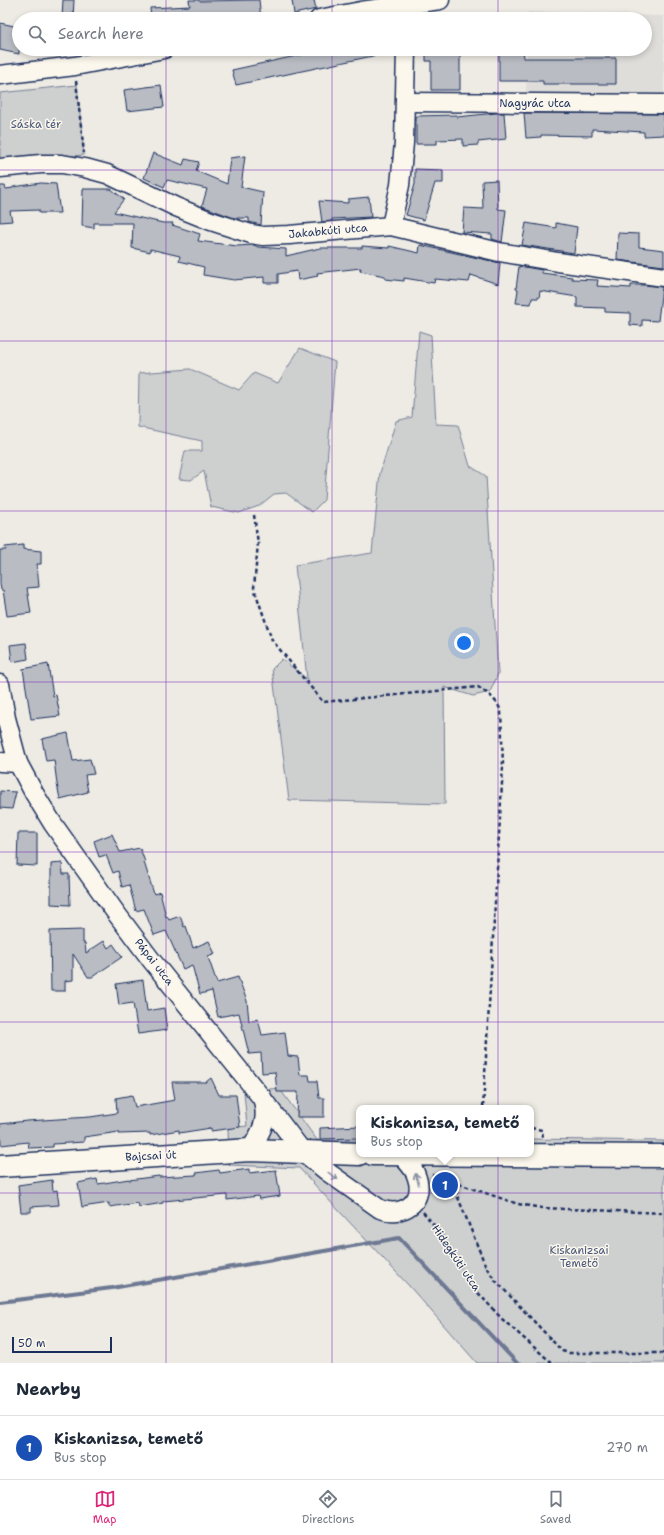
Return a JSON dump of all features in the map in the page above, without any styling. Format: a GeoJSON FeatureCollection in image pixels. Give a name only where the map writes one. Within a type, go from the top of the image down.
{"type":"FeatureCollection","features":[{"type":"Feature","properties":{"kind":"main road","name":"Bajcsai út"},"geometry":{"type":"LineString","coordinates":[[0,1166],[250,1150],[356,1154]]}},
{"type":"Feature","properties":{"kind":"main road"},"geometry":{"type":"LineString","coordinates":[[534,1156],[664,1156]]}},
{"type":"Feature","properties":{"kind":"street"},"geometry":{"type":"LineString","coordinates":[[340,12],[362,5],[404,12],[440,0]]}},
{"type":"Feature","properties":{"kind":"street"},"geometry":{"type":"LineString","coordinates":[[0,75],[75,66],[127,56]]}},
{"type":"Feature","properties":{"kind":"street"},"geometry":{"type":"LineString","coordinates":[[391,226],[400,185],[404,144],[406,56]]}},
{"type":"Feature","properties":{"kind":"street","name":"Nagyrác utca"},"geometry":{"type":"LineString","coordinates":[[406,102],[664,104]]}},
{"type":"Feature","properties":{"kind":"street","name":"Jakabkúti utca"},"geometry":{"type":"LineString","coordinates":[[0,168],[41,164],[62,164],[85,168],[107,174],[176,207],[211,221],[251,234],[263,236],[391,226],[499,252],[664,277]]}},
{"type":"Feature","properties":{"kind":"street","name":"Pápai utca"},"geometry":{"type":"LineString","coordinates":[[0,684],[6,718],[18,763],[53,824],[152,961],[303,1152]]}},
{"type":"Feature","properties":{"kind":"street"},"geometry":{"type":"LineString","coordinates":[[0,762],[18,763]]}},
{"type":"Feature","properties":{"kind":"street"},"geometry":{"type":"LineString","coordinates":[[250,1150],[260,1134],[265,1118],[264,1106],[261,1097]]}},
{"type":"Feature","properties":{"kind":"street"},"geometry":{"type":"LineString","coordinates":[[303,1152],[329,1173],[380,1209],[395,1212],[410,1206],[418,1195],[419,1187],[414,1170],[403,1157]]}},
{"type":"Feature","properties":{"kind":"path"},"geometry":{"type":"LineString","coordinates":[[75,66],[85,168]]}},
{"type":"Feature","properties":{"kind":"path"},"geometry":{"type":"LineString","coordinates":[[254,516],[258,543],[254,588],[272,640],[323,702],[478,687],[492,696],[501,711],[503,766],[483,1105]]}},
{"type":"Feature","properties":{"kind":"path"},"geometry":{"type":"LineString","coordinates":[[448,1180],[518,1204],[542,1208],[664,1213]]}},
{"type":"Feature","properties":{"kind":"path"},"geometry":{"type":"LineString","coordinates":[[456,1183],[457,1195],[486,1267],[495,1280],[562,1351],[569,1353],[664,1353]]}},
{"type":"Feature","properties":{"kind":"path","name":"Hidegkúti utca"},"geometry":{"type":"LineString","coordinates":[[414,1201],[439,1231],[471,1285],[502,1319],[552,1363]]}},
{"type":"Feature","properties":{"kind":"shaded area"},"geometry":{"type":"Polygon","coordinates":[[[652,16],[664,16],[664,97],[526,93],[527,56],[652,56],[652,16]]]}},
{"type":"Feature","properties":{"kind":"green space","name":"Sáska tér"},"geometry":{"type":"Polygon","coordinates":[[[77,85],[84,155],[0,162],[0,93],[77,85]]]}},
{"type":"Feature","properties":{"kind":"green space"},"geometry":{"type":"Polygon","coordinates":[[[419,331],[431,335],[436,424],[458,425],[470,466],[486,476],[498,674],[490,692],[473,696],[444,687],[445,804],[289,800],[272,669],[282,659],[307,679],[295,565],[372,553],[380,473],[396,421],[412,417],[419,331]]]}},
{"type":"Feature","properties":{"kind":"green space"},"geometry":{"type":"Polygon","coordinates":[[[300,348],[335,362],[324,500],[312,512],[286,493],[274,494],[259,506],[239,513],[211,507],[204,471],[191,480],[179,479],[185,451],[202,451],[202,441],[138,427],[139,373],[190,369],[239,390],[254,373],[278,383],[300,348]]]}},
{"type":"Feature","properties":{"kind":"green space","name":"Kiskanizsai Temető"},"geometry":{"type":"Polygon","coordinates":[[[279,1088],[317,1140],[356,1140],[356,1157],[534,1157],[534,1139],[664,1141],[664,1363],[477,1363],[410,1287],[299,1168],[229,1165],[228,1128],[247,1126],[244,1092],[279,1088]]]}},
{"type":"Feature","properties":{"kind":"building"},"geometry":{"type":"Polygon","coordinates":[[[63,0],[74,0],[73,12],[62,12],[63,0]]]}},
{"type":"Feature","properties":{"kind":"building"},"geometry":{"type":"Polygon","coordinates":[[[189,0],[259,0],[260,12],[150,12],[150,8],[190,6],[189,0]]]}},
{"type":"Feature","properties":{"kind":"building"},"geometry":{"type":"Polygon","coordinates":[[[292,0],[314,0],[316,9],[303,12],[294,12],[292,0]]]}},
{"type":"Feature","properties":{"kind":"building"},"geometry":{"type":"Polygon","coordinates":[[[0,23],[12,26],[12,53],[0,50],[0,23]]]}},
{"type":"Feature","properties":{"kind":"building"},"geometry":{"type":"Polygon","coordinates":[[[296,56],[373,56],[236,85],[232,70],[296,56]]]}},
{"type":"Feature","properties":{"kind":"building"},"geometry":{"type":"Polygon","coordinates":[[[426,56],[460,56],[460,90],[431,90],[431,61],[426,61],[426,56]]]}},
{"type":"Feature","properties":{"kind":"building"},"geometry":{"type":"Polygon","coordinates":[[[499,56],[524,56],[524,58],[616,58],[616,84],[543,84],[543,81],[499,81],[499,56]]]}},
{"type":"Feature","properties":{"kind":"building"},"geometry":{"type":"Polygon","coordinates":[[[161,85],[164,107],[127,111],[124,90],[161,85]]]}},
{"type":"Feature","properties":{"kind":"building"},"geometry":{"type":"Polygon","coordinates":[[[504,113],[506,139],[478,142],[478,145],[463,146],[463,139],[437,140],[437,144],[416,144],[416,116],[457,115],[457,117],[504,113]]]}},
{"type":"Feature","properties":{"kind":"building"},"geometry":{"type":"Polygon","coordinates":[[[524,113],[664,114],[664,135],[644,136],[644,132],[592,129],[592,136],[541,135],[541,137],[526,138],[524,113]]]}},
{"type":"Feature","properties":{"kind":"building"},"geometry":{"type":"Polygon","coordinates":[[[153,153],[183,165],[185,159],[199,162],[196,171],[227,184],[230,158],[245,156],[241,187],[263,192],[261,225],[249,222],[249,218],[234,218],[202,206],[207,189],[167,180],[164,187],[144,178],[153,153]]]}},
{"type":"Feature","properties":{"kind":"building"},"geometry":{"type":"Polygon","coordinates":[[[415,169],[443,170],[443,183],[435,183],[424,220],[406,215],[415,184],[415,169]]]}},
{"type":"Feature","properties":{"kind":"building"},"geometry":{"type":"Polygon","coordinates":[[[497,180],[498,209],[506,210],[502,242],[492,239],[492,234],[462,232],[464,208],[483,209],[482,181],[497,180]]]}},
{"type":"Feature","properties":{"kind":"building"},"geometry":{"type":"Polygon","coordinates":[[[41,183],[56,184],[60,213],[39,213],[39,210],[10,211],[12,221],[0,222],[0,186],[5,186],[6,189],[41,183]]]}},
{"type":"Feature","properties":{"kind":"building"},"geometry":{"type":"Polygon","coordinates":[[[83,189],[111,189],[124,199],[114,212],[163,223],[173,223],[172,225],[200,234],[198,241],[237,246],[254,245],[258,247],[286,249],[286,256],[320,248],[362,248],[362,246],[389,248],[389,246],[419,253],[420,245],[500,263],[498,284],[471,275],[469,282],[435,279],[434,283],[404,278],[404,281],[385,279],[385,276],[360,271],[361,268],[317,273],[318,276],[298,280],[297,271],[278,274],[278,283],[264,283],[264,277],[234,280],[203,275],[204,267],[179,261],[180,256],[150,249],[150,252],[132,248],[133,223],[94,223],[94,228],[82,226],[83,189]]]}},
{"type":"Feature","properties":{"kind":"building"},"geometry":{"type":"Polygon","coordinates":[[[369,197],[371,217],[332,219],[332,221],[322,222],[319,201],[348,203],[348,199],[369,197]]]}},
{"type":"Feature","properties":{"kind":"building"},"geometry":{"type":"Polygon","coordinates":[[[526,223],[556,228],[556,223],[577,227],[574,253],[522,245],[526,223]]]}},
{"type":"Feature","properties":{"kind":"building"},"geometry":{"type":"Polygon","coordinates":[[[618,233],[639,234],[639,247],[664,250],[664,266],[617,260],[618,233]]]}},
{"type":"Feature","properties":{"kind":"building"},"geometry":{"type":"Polygon","coordinates":[[[519,266],[542,270],[542,273],[572,277],[572,279],[598,280],[597,286],[631,288],[631,285],[645,285],[662,287],[658,321],[642,320],[642,326],[630,325],[630,313],[605,312],[605,308],[577,307],[577,297],[540,291],[539,298],[532,298],[531,304],[516,303],[519,266]]]}},
{"type":"Feature","properties":{"kind":"building"},"geometry":{"type":"Polygon","coordinates":[[[23,545],[23,549],[41,551],[41,564],[37,564],[39,587],[27,588],[31,613],[7,616],[3,590],[1,590],[0,584],[0,550],[6,550],[5,547],[23,545]]]}},
{"type":"Feature","properties":{"kind":"building"},"geometry":{"type":"Polygon","coordinates":[[[26,643],[28,659],[12,662],[10,645],[26,643]]]}},
{"type":"Feature","properties":{"kind":"building"},"geometry":{"type":"Polygon","coordinates":[[[48,664],[53,696],[56,695],[60,716],[31,719],[23,669],[48,664]]]}},
{"type":"Feature","properties":{"kind":"building"},"geometry":{"type":"Polygon","coordinates":[[[68,733],[73,761],[90,759],[94,774],[85,775],[88,792],[60,799],[54,760],[46,761],[42,739],[68,733]]]}},
{"type":"Feature","properties":{"kind":"building"},"geometry":{"type":"Polygon","coordinates":[[[0,791],[16,792],[12,809],[0,808],[0,791]]]}},
{"type":"Feature","properties":{"kind":"building"},"geometry":{"type":"Polygon","coordinates":[[[18,833],[37,833],[37,866],[17,865],[18,833]]]}},
{"type":"Feature","properties":{"kind":"building"},"geometry":{"type":"Polygon","coordinates":[[[112,834],[120,852],[140,848],[154,894],[160,892],[166,917],[167,916],[169,920],[180,916],[184,927],[186,926],[193,948],[209,941],[215,954],[208,957],[217,983],[238,977],[247,1001],[249,1021],[258,1019],[262,1035],[285,1032],[288,1056],[298,1057],[300,1075],[309,1075],[310,1081],[317,1081],[319,1098],[324,1098],[324,1117],[297,1117],[298,1092],[277,1092],[275,1072],[262,1073],[261,1053],[249,1054],[239,1013],[218,1017],[212,991],[200,994],[192,965],[183,969],[166,931],[154,935],[144,909],[136,911],[129,885],[122,887],[118,871],[113,873],[106,855],[99,857],[94,841],[112,834]]]}},
{"type":"Feature","properties":{"kind":"building"},"geometry":{"type":"Polygon","coordinates":[[[62,863],[63,874],[69,874],[70,905],[51,904],[51,864],[62,863]]]}},
{"type":"Feature","properties":{"kind":"building"},"geometry":{"type":"Polygon","coordinates":[[[83,930],[83,943],[85,943],[86,953],[104,941],[108,948],[113,944],[122,957],[92,977],[88,977],[73,954],[73,980],[65,981],[65,991],[51,991],[50,931],[83,930]]]}},
{"type":"Feature","properties":{"kind":"building"},"geometry":{"type":"Polygon","coordinates":[[[143,980],[147,1011],[164,1008],[167,1030],[138,1034],[133,1003],[119,1005],[116,984],[143,980]]]}},
{"type":"Feature","properties":{"kind":"building"},"geometry":{"type":"Polygon","coordinates":[[[211,1078],[219,1095],[236,1095],[240,1127],[211,1131],[211,1128],[179,1133],[179,1130],[150,1135],[150,1133],[119,1134],[119,1132],[84,1137],[84,1142],[53,1144],[53,1147],[29,1148],[28,1142],[1,1145],[0,1124],[90,1117],[117,1113],[116,1098],[132,1095],[135,1107],[175,1100],[172,1082],[206,1082],[211,1078]]]}},
{"type":"Feature","properties":{"kind":"building"},"geometry":{"type":"Polygon","coordinates":[[[356,1126],[356,1138],[320,1139],[320,1128],[356,1126]]]}},
{"type":"Feature","properties":{"kind":"building"},"geometry":{"type":"Polygon","coordinates":[[[249,1169],[249,1173],[276,1170],[280,1196],[259,1199],[258,1196],[227,1200],[227,1195],[163,1201],[163,1203],[139,1207],[138,1203],[109,1207],[109,1203],[82,1207],[78,1183],[97,1179],[98,1184],[159,1176],[196,1175],[196,1173],[219,1170],[220,1173],[249,1169]]]}},
{"type":"Feature","properties":{"kind":"building"},"geometry":{"type":"Polygon","coordinates":[[[52,1180],[53,1191],[57,1190],[59,1205],[31,1207],[31,1212],[21,1212],[18,1185],[52,1180]]]}},
{"type":"Feature","properties":{"kind":"waterway"},"geometry":{"type":"LineString","coordinates":[[0,1302],[112,1288],[399,1238],[517,1363]]}},
{"type":"Feature","properties":{"kind":"place","name":"Kiskanizsa, temető"},"geometry":{"type":"Point","coordinates":[445,1185]}}]}
